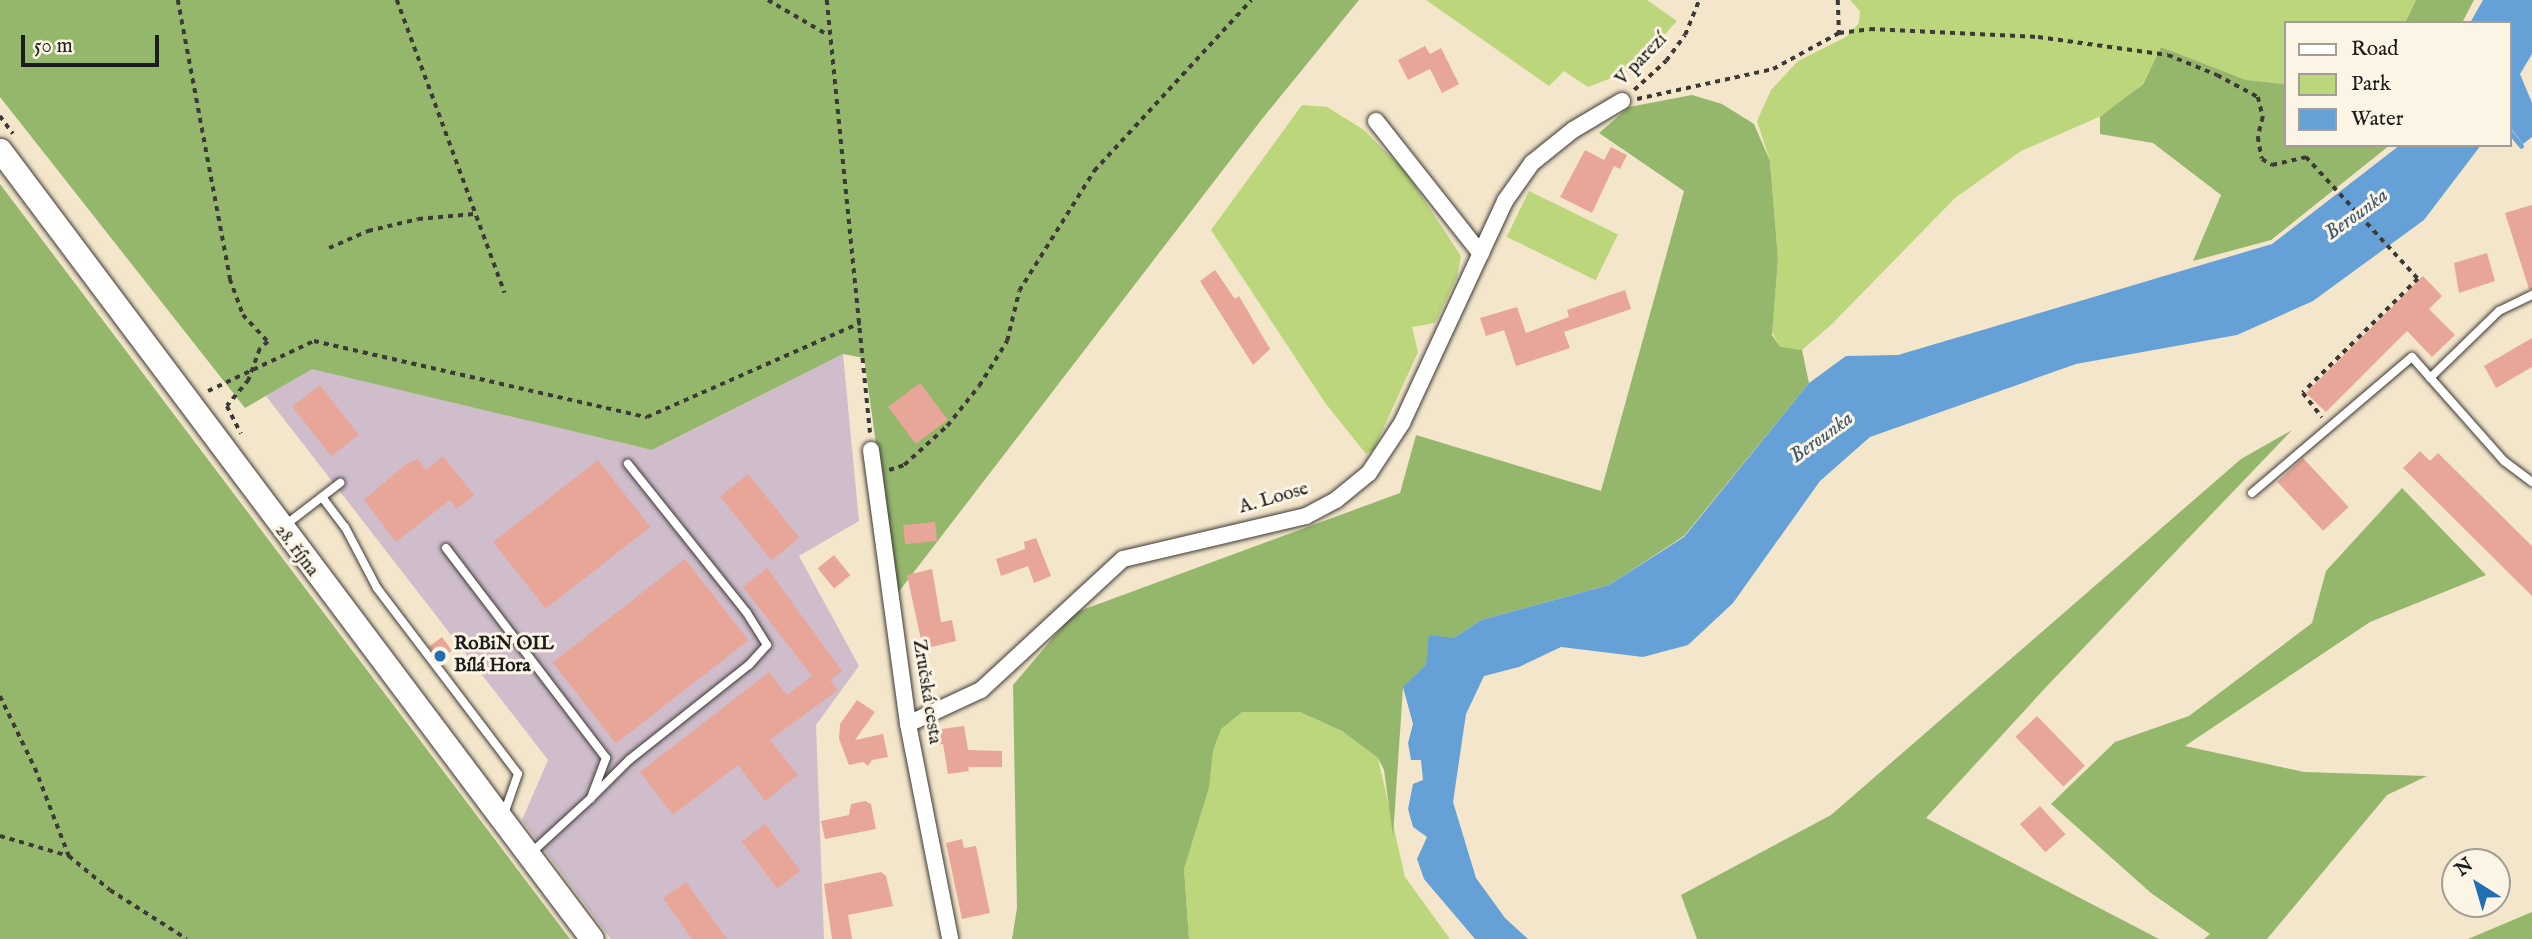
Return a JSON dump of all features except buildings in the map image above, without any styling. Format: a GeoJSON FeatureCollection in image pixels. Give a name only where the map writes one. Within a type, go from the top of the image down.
{"type":"FeatureCollection","features":[{"type":"Feature","properties":{"kind":"main road","name":"28. října"},"geometry":{"type":"LineString","coordinates":[[8,149],[280,529],[592,939]]}},
{"type":"Feature","properties":{"kind":"street","name":"A. Loose"},"geometry":{"type":"LineString","coordinates":[[908,724],[981,690],[1123,559],[1139,551],[1306,516],[1336,500],[1369,473],[1402,423],[1505,201],[1532,163],[1573,130],[1622,101]]}},
{"type":"Feature","properties":{"kind":"street"},"geometry":{"type":"LineString","coordinates":[[1376,121],[1481,254]]}},
{"type":"Feature","properties":{"kind":"street","name":"Zručská cesta"},"geometry":{"type":"LineString","coordinates":[[871,450],[908,724],[950,939]]}},
{"type":"Feature","properties":{"kind":"lane"},"geometry":{"type":"LineString","coordinates":[[2430,378],[2499,311],[2532,295]]}},
{"type":"Feature","properties":{"kind":"lane"},"geometry":{"type":"LineString","coordinates":[[2252,493],[2412,357],[2504,461],[2532,482]]}},
{"type":"Feature","properties":{"kind":"lane"},"geometry":{"type":"LineString","coordinates":[[528,856],[629,760],[749,665],[767,645],[747,613],[628,464]]}},
{"type":"Feature","properties":{"kind":"lane"},"geometry":{"type":"LineString","coordinates":[[280,529],[340,483]]}},
{"type":"Feature","properties":{"kind":"lane"},"geometry":{"type":"LineString","coordinates":[[322,497],[345,527],[377,588],[518,774],[501,820]]}},
{"type":"Feature","properties":{"kind":"lane"},"geometry":{"type":"LineString","coordinates":[[446,548],[606,758],[591,798]]}},
{"type":"Feature","properties":{"kind":"path"},"geometry":{"type":"LineString","coordinates":[[178,0],[230,279],[243,315],[268,342],[260,349],[250,373],[228,406],[241,434]]}},
{"type":"Feature","properties":{"kind":"path"},"geometry":{"type":"LineString","coordinates":[[397,0],[445,120],[474,214],[505,293]]}},
{"type":"Feature","properties":{"kind":"path"},"geometry":{"type":"LineString","coordinates":[[768,0],[828,35]]}},
{"type":"Feature","properties":{"kind":"path"},"geometry":{"type":"LineString","coordinates":[[827,0],[828,35],[860,323],[871,450]]}},
{"type":"Feature","properties":{"kind":"path"},"geometry":{"type":"LineString","coordinates":[[874,475],[904,465],[947,426],[979,386],[1007,341],[1019,291],[1094,172],[1251,0]]}},
{"type":"Feature","properties":{"kind":"path","name":"V parezí"},"geometry":{"type":"LineString","coordinates":[[1622,101],[1666,61],[1685,35],[1699,0]]}},
{"type":"Feature","properties":{"kind":"path"},"geometry":{"type":"LineString","coordinates":[[1838,0],[1839,33]]}},
{"type":"Feature","properties":{"kind":"path"},"geometry":{"type":"LineString","coordinates":[[1622,101],[1773,69],[1839,33],[1870,29],[1956,30],[2168,55],[2258,97],[2263,117],[2258,137],[2262,159],[2272,165],[2306,157],[2418,279],[2303,393],[2325,421],[2335,412]]}},
{"type":"Feature","properties":{"kind":"path"},"geometry":{"type":"LineString","coordinates":[[0,116],[8,149]]}},
{"type":"Feature","properties":{"kind":"path"},"geometry":{"type":"LineString","coordinates":[[329,248],[368,231],[418,219],[474,214]]}},
{"type":"Feature","properties":{"kind":"path"},"geometry":{"type":"LineString","coordinates":[[201,383],[209,394],[314,341],[648,417],[860,323]]}},
{"type":"Feature","properties":{"kind":"path"},"geometry":{"type":"LineString","coordinates":[[0,696],[35,768],[69,856]]}},
{"type":"Feature","properties":{"kind":"path"},"geometry":{"type":"LineString","coordinates":[[0,836],[69,856],[110,890],[187,939]]}},
{"type":"Feature","properties":{"kind":"shaded area"},"geometry":{"type":"Polygon","coordinates":[[[843,354],[859,521],[799,556],[859,666],[816,725],[824,939],[611,939],[522,820],[548,760],[266,396],[312,368],[652,450],[843,354]]]}},
{"type":"Feature","properties":{"kind":"green space"},"geometry":{"type":"Polygon","coordinates":[[[0,0],[1359,0],[1262,119],[897,594],[864,358],[843,354],[652,450],[312,369],[245,408],[0,97],[0,0]]]}},
{"type":"Feature","properties":{"kind":"green space"},"geometry":{"type":"Polygon","coordinates":[[[1426,0],[1647,0],[1677,21],[1632,70],[1588,87],[1564,71],[1549,86],[1426,0]]]}},
{"type":"Feature","properties":{"kind":"green space"},"geometry":{"type":"Polygon","coordinates":[[[1850,0],[2416,0],[2406,21],[2284,21],[2284,84],[2246,80],[2161,47],[2143,83],[2108,113],[2021,151],[1955,198],[1832,324],[1802,350],[1780,348],[1772,332],[1778,259],[1770,161],[1757,121],[1771,90],[1798,61],[1846,37],[1859,23],[1860,11],[1850,0]]]}},
{"type":"Feature","properties":{"kind":"green space"},"geometry":{"type":"Polygon","coordinates":[[[2416,0],[2474,0],[2463,21],[2406,21],[2416,0]]]}},
{"type":"Feature","properties":{"kind":"green space"},"geometry":{"type":"Polygon","coordinates":[[[2161,47],[2246,80],[2284,84],[2284,147],[2387,147],[2271,240],[2193,261],[2221,195],[2153,143],[2100,134],[2100,117],[2143,84],[2161,47]]]}},
{"type":"Feature","properties":{"kind":"green space"},"geometry":{"type":"Polygon","coordinates":[[[1692,95],[1722,104],[1754,124],[1770,161],[1778,259],[1772,335],[1780,347],[1802,350],[1809,383],[1684,536],[1609,585],[1481,620],[1454,638],[1403,688],[1393,836],[1384,770],[1378,758],[1342,731],[1300,712],[1242,712],[1221,729],[1213,750],[1209,788],[1184,869],[1189,939],[1012,939],[1017,908],[1013,685],[1074,613],[1400,493],[1416,435],[1601,491],[1684,191],[1599,133],[1629,107],[1692,95]]]}},
{"type":"Feature","properties":{"kind":"green space"},"geometry":{"type":"Polygon","coordinates":[[[1302,105],[1327,107],[1364,130],[1405,171],[1461,256],[1457,277],[1435,323],[1412,327],[1418,352],[1374,449],[1366,454],[1326,404],[1211,230],[1302,105]]]}},
{"type":"Feature","properties":{"kind":"green space"},"geometry":{"type":"Polygon","coordinates":[[[0,184],[570,939],[0,939],[0,184]]]}},
{"type":"Feature","properties":{"kind":"green space"},"geometry":{"type":"Polygon","coordinates":[[[1529,191],[1618,234],[1596,280],[1507,237],[1529,191]]]}},
{"type":"Feature","properties":{"kind":"green space"},"geometry":{"type":"Polygon","coordinates":[[[2292,430],[2047,686],[1926,818],[2159,939],[1697,939],[1681,895],[1831,815],[2241,459],[2292,430]]]}},
{"type":"Feature","properties":{"kind":"green space"},"geometry":{"type":"Polygon","coordinates":[[[2402,488],[2486,575],[2370,622],[2185,746],[2304,772],[2427,776],[2387,795],[2267,939],[2204,939],[2210,934],[2151,893],[2051,804],[2115,742],[2189,716],[2312,623],[2326,571],[2402,488]]]}},
{"type":"Feature","properties":{"kind":"green space"},"geometry":{"type":"Polygon","coordinates":[[[1274,709],[1300,712],[1342,731],[1378,758],[1405,877],[1450,939],[1189,939],[1184,869],[1209,788],[1212,750],[1220,729],[1241,712],[1274,709]]]}},
{"type":"Feature","properties":{"kind":"green space"},"geometry":{"type":"Polygon","coordinates":[[[2532,912],[2532,939],[2468,939],[2532,912]]]}},
{"type":"Feature","properties":{"kind":"water"},"geometry":{"type":"Polygon","coordinates":[[[2483,0],[2532,0],[2532,54],[2520,74],[2532,103],[2532,137],[2523,144],[2511,129],[2511,21],[2471,21],[2483,0]]]}},
{"type":"Feature","properties":{"kind":"water","name":"Berounka"},"geometry":{"type":"Polygon","coordinates":[[[2397,147],[2479,147],[2424,220],[2313,301],[2237,335],[2076,364],[1870,437],[1820,481],[1733,603],[1688,645],[1643,657],[1561,647],[1519,667],[1484,676],[1466,714],[1453,802],[1476,878],[1505,918],[1528,939],[1475,939],[1424,879],[1417,859],[1427,837],[1413,827],[1408,809],[1413,784],[1423,780],[1421,760],[1411,760],[1408,743],[1413,724],[1403,687],[1426,665],[1429,635],[1454,638],[1481,620],[1609,585],[1684,537],[1809,383],[1846,356],[1898,355],[2272,244],[2397,147]]]}},
{"type":"Feature","properties":{"kind":"waterway"},"geometry":{"type":"LineString","coordinates":[[2511,134],[2521,146]]}},
{"type":"Feature","properties":{"kind":"place","name":"RoBiN OIL Bílá Hora"},"geometry":{"type":"Point","coordinates":[440,656]}}]}
